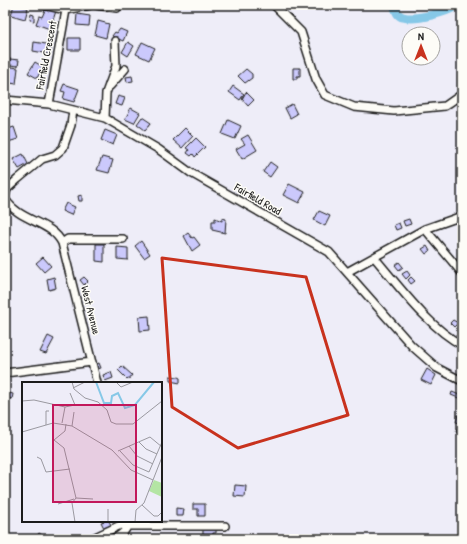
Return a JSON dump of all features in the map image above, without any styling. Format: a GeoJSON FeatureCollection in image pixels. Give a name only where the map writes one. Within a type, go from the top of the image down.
{"type":"FeatureCollection","features":[{"type":"Feature","properties":{"kind":"street","name":"Fairfield Crescent"},"geometry":{"type":"LineString","coordinates":[[44,5],[66,10],[48,104]]}},
{"type":"Feature","properties":{"kind":"street"},"geometry":{"type":"LineString","coordinates":[[66,10],[90,5]]}},
{"type":"Feature","properties":{"kind":"street"},"geometry":{"type":"LineString","coordinates":[[96,5],[108,8],[117,8],[119,5]]}},
{"type":"Feature","properties":{"kind":"street"},"geometry":{"type":"LineString","coordinates":[[274,5],[301,32],[316,79],[325,95],[354,107],[394,111],[445,106],[462,94]]}},
{"type":"Feature","properties":{"kind":"street"},"geometry":{"type":"LineString","coordinates":[[110,86],[116,66],[116,41]]}},
{"type":"Feature","properties":{"kind":"street"},"geometry":{"type":"LineString","coordinates":[[105,118],[106,93],[110,86],[125,69]]}},
{"type":"Feature","properties":{"kind":"street","name":"Fairfield Road"},"geometry":{"type":"LineString","coordinates":[[5,100],[48,104],[105,118],[158,149],[191,173],[329,252],[412,346],[437,368],[462,381]]}},
{"type":"Feature","properties":{"kind":"street"},"geometry":{"type":"LineString","coordinates":[[5,198],[7,189],[18,179],[42,159],[55,155],[63,148],[71,125],[73,110]]}},
{"type":"Feature","properties":{"kind":"street","name":"West Avenue"},"geometry":{"type":"LineString","coordinates":[[5,198],[10,207],[22,216],[57,234],[62,243],[97,382]]}},
{"type":"Feature","properties":{"kind":"street"},"geometry":{"type":"LineString","coordinates":[[347,272],[425,229],[462,216]]}},
{"type":"Feature","properties":{"kind":"street"},"geometry":{"type":"LineString","coordinates":[[425,229],[462,273]]}},
{"type":"Feature","properties":{"kind":"street"},"geometry":{"type":"LineString","coordinates":[[62,243],[68,239],[123,239]]}},
{"type":"Feature","properties":{"kind":"street"},"geometry":{"type":"LineString","coordinates":[[374,257],[414,304],[450,339],[462,345]]}},
{"type":"Feature","properties":{"kind":"street"},"geometry":{"type":"LineString","coordinates":[[5,374],[92,362]]}},
{"type":"Feature","properties":{"kind":"street"},"geometry":{"type":"LineString","coordinates":[[114,539],[126,530],[127,523]]}},
{"type":"Feature","properties":{"kind":"street"},"geometry":{"type":"LineString","coordinates":[[91,539],[127,523],[225,526]]}},
{"type":"Feature","properties":{"kind":"highlighted area"},"geometry":{"type":"Polygon","coordinates":[[[162,258],[306,277],[348,415],[238,448],[172,407],[162,258]]]}},
{"type":"Feature","properties":{"kind":"building"},"geometry":{"type":"Polygon","coordinates":[[[14,5],[28,8],[25,19],[11,15],[14,5]]]}},
{"type":"Feature","properties":{"kind":"building"},"geometry":{"type":"Polygon","coordinates":[[[49,9],[56,11],[50,29],[36,24],[39,16],[42,17],[45,10],[48,11],[49,9]]]}},
{"type":"Feature","properties":{"kind":"building"},"geometry":{"type":"Polygon","coordinates":[[[31,14],[34,15],[34,21],[30,20],[31,14]]]}},
{"type":"Feature","properties":{"kind":"building"},"geometry":{"type":"Polygon","coordinates":[[[77,14],[90,16],[89,26],[76,25],[77,14]]]}},
{"type":"Feature","properties":{"kind":"building"},"geometry":{"type":"Polygon","coordinates":[[[98,21],[109,24],[106,38],[95,35],[98,21]]]}},
{"type":"Feature","properties":{"kind":"building"},"geometry":{"type":"Polygon","coordinates":[[[120,29],[127,32],[123,41],[112,36],[120,29]]]}},
{"type":"Feature","properties":{"kind":"building"},"geometry":{"type":"Polygon","coordinates":[[[68,38],[80,38],[80,50],[68,50],[68,38]]]}},
{"type":"Feature","properties":{"kind":"building"},"geometry":{"type":"Polygon","coordinates":[[[34,42],[52,45],[50,54],[33,51],[34,42]]]}},
{"type":"Feature","properties":{"kind":"building"},"geometry":{"type":"Polygon","coordinates":[[[128,42],[134,46],[128,56],[122,52],[128,42]]]}},
{"type":"Feature","properties":{"kind":"building"},"geometry":{"type":"Polygon","coordinates":[[[142,42],[155,48],[149,60],[136,54],[142,42]]]}},
{"type":"Feature","properties":{"kind":"building"},"geometry":{"type":"Polygon","coordinates":[[[10,59],[19,60],[18,66],[10,65],[10,59]]]}},
{"type":"Feature","properties":{"kind":"building"},"geometry":{"type":"Polygon","coordinates":[[[35,62],[43,67],[37,78],[28,73],[35,62]]]}},
{"type":"Feature","properties":{"kind":"building"},"geometry":{"type":"Polygon","coordinates":[[[6,66],[18,68],[16,84],[5,82],[6,66]]]}},
{"type":"Feature","properties":{"kind":"building"},"geometry":{"type":"Polygon","coordinates":[[[293,68],[300,68],[300,76],[297,76],[297,79],[293,79],[293,68]]]}},
{"type":"Feature","properties":{"kind":"building"},"geometry":{"type":"Polygon","coordinates":[[[246,69],[252,74],[252,78],[245,83],[238,76],[246,69]]]}},
{"type":"Feature","properties":{"kind":"building"},"geometry":{"type":"Polygon","coordinates":[[[132,76],[133,81],[127,82],[126,77],[132,76]]]}},
{"type":"Feature","properties":{"kind":"building"},"geometry":{"type":"Polygon","coordinates":[[[64,84],[79,89],[74,102],[63,99],[65,92],[61,91],[64,84]]]}},
{"type":"Feature","properties":{"kind":"building"},"geometry":{"type":"Polygon","coordinates":[[[233,86],[244,94],[240,100],[229,92],[233,86]]]}},
{"type":"Feature","properties":{"kind":"building"},"geometry":{"type":"Polygon","coordinates":[[[246,92],[254,100],[248,106],[242,99],[246,92]]]}},
{"type":"Feature","properties":{"kind":"building"},"geometry":{"type":"Polygon","coordinates":[[[118,96],[125,98],[122,106],[115,104],[118,96]]]}},
{"type":"Feature","properties":{"kind":"building"},"geometry":{"type":"Polygon","coordinates":[[[292,104],[297,114],[290,118],[285,108],[292,104]]]}},
{"type":"Feature","properties":{"kind":"building"},"geometry":{"type":"Polygon","coordinates":[[[131,108],[140,113],[134,123],[125,119],[131,108]]]}},
{"type":"Feature","properties":{"kind":"building"},"geometry":{"type":"Polygon","coordinates":[[[142,117],[151,123],[145,130],[137,124],[142,117]]]}},
{"type":"Feature","properties":{"kind":"building"},"geometry":{"type":"Polygon","coordinates":[[[228,120],[241,126],[235,139],[222,134],[228,120]]]}},
{"type":"Feature","properties":{"kind":"building"},"geometry":{"type":"Polygon","coordinates":[[[14,127],[18,139],[8,142],[5,130],[14,127]]]}},
{"type":"Feature","properties":{"kind":"building"},"geometry":{"type":"Polygon","coordinates":[[[185,128],[193,136],[182,148],[173,140],[185,128]]]}},
{"type":"Feature","properties":{"kind":"building"},"geometry":{"type":"Polygon","coordinates":[[[105,130],[117,135],[113,145],[101,140],[105,130]]]}},
{"type":"Feature","properties":{"kind":"building"},"geometry":{"type":"Polygon","coordinates":[[[248,135],[257,150],[242,159],[236,149],[245,144],[241,139],[248,135]]]}},
{"type":"Feature","properties":{"kind":"building"},"geometry":{"type":"Polygon","coordinates":[[[196,138],[205,147],[195,157],[193,154],[191,156],[187,153],[189,150],[186,148],[196,138]]]}},
{"type":"Feature","properties":{"kind":"building"},"geometry":{"type":"Polygon","coordinates":[[[23,154],[28,164],[19,169],[13,159],[23,154]]]}},
{"type":"Feature","properties":{"kind":"building"},"geometry":{"type":"Polygon","coordinates":[[[102,157],[113,160],[109,173],[97,170],[102,157]]]}},
{"type":"Feature","properties":{"kind":"building"},"geometry":{"type":"Polygon","coordinates":[[[270,162],[277,167],[270,177],[263,172],[270,162]]]}},
{"type":"Feature","properties":{"kind":"building"},"geometry":{"type":"Polygon","coordinates":[[[289,184],[305,192],[299,203],[283,195],[289,184]]]}},
{"type":"Feature","properties":{"kind":"building"},"geometry":{"type":"Polygon","coordinates":[[[82,195],[82,201],[79,201],[78,196],[82,195]]]}},
{"type":"Feature","properties":{"kind":"building"},"geometry":{"type":"Polygon","coordinates":[[[66,203],[75,207],[71,215],[62,211],[66,203]]]}},
{"type":"Feature","properties":{"kind":"building"},"geometry":{"type":"Polygon","coordinates":[[[319,211],[330,216],[325,226],[314,220],[319,211]]]}},
{"type":"Feature","properties":{"kind":"building"},"geometry":{"type":"Polygon","coordinates":[[[215,218],[222,221],[222,218],[226,219],[225,233],[212,230],[212,221],[215,221],[215,218]]]}},
{"type":"Feature","properties":{"kind":"building"},"geometry":{"type":"Polygon","coordinates":[[[409,219],[411,224],[405,226],[403,221],[409,219]]]}},
{"type":"Feature","properties":{"kind":"building"},"geometry":{"type":"Polygon","coordinates":[[[399,223],[401,228],[396,230],[394,225],[399,223]]]}},
{"type":"Feature","properties":{"kind":"building"},"geometry":{"type":"Polygon","coordinates":[[[188,233],[192,238],[194,237],[200,245],[192,251],[184,236],[188,233]]]}},
{"type":"Feature","properties":{"kind":"building"},"geometry":{"type":"Polygon","coordinates":[[[141,241],[150,254],[144,258],[135,246],[141,241]]]}},
{"type":"Feature","properties":{"kind":"building"},"geometry":{"type":"Polygon","coordinates":[[[96,244],[104,244],[104,262],[96,261],[96,244]]]}},
{"type":"Feature","properties":{"kind":"building"},"geometry":{"type":"Polygon","coordinates":[[[427,246],[430,251],[426,254],[422,249],[427,246]]]}},
{"type":"Feature","properties":{"kind":"building"},"geometry":{"type":"Polygon","coordinates":[[[117,247],[128,248],[128,260],[117,259],[117,247]]]}},
{"type":"Feature","properties":{"kind":"building"},"geometry":{"type":"Polygon","coordinates":[[[43,257],[51,266],[44,272],[36,263],[43,257]]]}},
{"type":"Feature","properties":{"kind":"building"},"geometry":{"type":"Polygon","coordinates":[[[399,262],[403,267],[399,270],[395,265],[399,262]]]}},
{"type":"Feature","properties":{"kind":"building"},"geometry":{"type":"Polygon","coordinates":[[[407,271],[410,275],[406,279],[402,274],[407,271]]]}},
{"type":"Feature","properties":{"kind":"building"},"geometry":{"type":"Polygon","coordinates":[[[54,277],[56,288],[49,290],[47,279],[54,277]]]}},
{"type":"Feature","properties":{"kind":"building"},"geometry":{"type":"Polygon","coordinates":[[[84,277],[88,281],[84,285],[80,280],[84,277]]]}},
{"type":"Feature","properties":{"kind":"building"},"geometry":{"type":"Polygon","coordinates":[[[411,277],[415,281],[411,284],[408,280],[411,277]]]}},
{"type":"Feature","properties":{"kind":"building"},"geometry":{"type":"Polygon","coordinates":[[[149,316],[150,330],[140,331],[139,317],[149,316]]]}},
{"type":"Feature","properties":{"kind":"building"},"geometry":{"type":"Polygon","coordinates":[[[453,320],[458,323],[454,327],[450,323],[453,320]]]}},
{"type":"Feature","properties":{"kind":"building"},"geometry":{"type":"Polygon","coordinates":[[[48,336],[54,339],[46,354],[40,352],[48,336]]]}},
{"type":"Feature","properties":{"kind":"building"},"geometry":{"type":"Polygon","coordinates":[[[99,363],[101,368],[97,369],[96,364],[99,363]]]}},
{"type":"Feature","properties":{"kind":"building"},"geometry":{"type":"Polygon","coordinates":[[[122,366],[132,375],[128,380],[118,370],[122,366]]]}},
{"type":"Feature","properties":{"kind":"building"},"geometry":{"type":"Polygon","coordinates":[[[427,369],[436,375],[431,385],[421,380],[427,369]]]}},
{"type":"Feature","properties":{"kind":"building"},"geometry":{"type":"Polygon","coordinates":[[[111,372],[113,378],[105,381],[103,375],[111,372]]]}},
{"type":"Feature","properties":{"kind":"building"},"geometry":{"type":"Polygon","coordinates":[[[170,376],[180,378],[180,383],[170,381],[170,376]]]}},
{"type":"Feature","properties":{"kind":"building"},"geometry":{"type":"Polygon","coordinates":[[[452,392],[462,396],[461,399],[451,395],[452,392]]]}},
{"type":"Feature","properties":{"kind":"building"},"geometry":{"type":"Polygon","coordinates":[[[9,393],[13,394],[12,399],[8,398],[9,393]]]}},
{"type":"Feature","properties":{"kind":"building"},"geometry":{"type":"Polygon","coordinates":[[[458,415],[462,417],[462,434],[456,432],[460,423],[456,422],[458,415]]]}},
{"type":"Feature","properties":{"kind":"building"},"geometry":{"type":"Polygon","coordinates":[[[235,485],[246,486],[245,497],[234,496],[235,485]]]}},
{"type":"Feature","properties":{"kind":"building"},"geometry":{"type":"Polygon","coordinates":[[[193,504],[205,504],[205,516],[198,516],[198,509],[193,509],[193,504]]]}},
{"type":"Feature","properties":{"kind":"building"},"geometry":{"type":"Polygon","coordinates":[[[176,508],[184,509],[183,516],[176,516],[176,508]]]}},
{"type":"Feature","properties":{"kind":"building"},"geometry":{"type":"Polygon","coordinates":[[[101,522],[110,522],[111,525],[104,528],[101,522]]]}},
{"type":"Feature","properties":{"kind":"building"},"geometry":{"type":"Polygon","coordinates":[[[203,529],[216,530],[216,533],[213,533],[213,539],[203,539],[203,529]]]}},
{"type":"Feature","properties":{"kind":"building"},"geometry":{"type":"Polygon","coordinates":[[[39,533],[42,535],[37,539],[35,538],[39,533]]]}},
{"type":"Feature","properties":{"kind":"waterway"},"geometry":{"type":"LineString","coordinates":[[394,5],[399,15],[409,18],[431,15],[458,5]]}}]}
